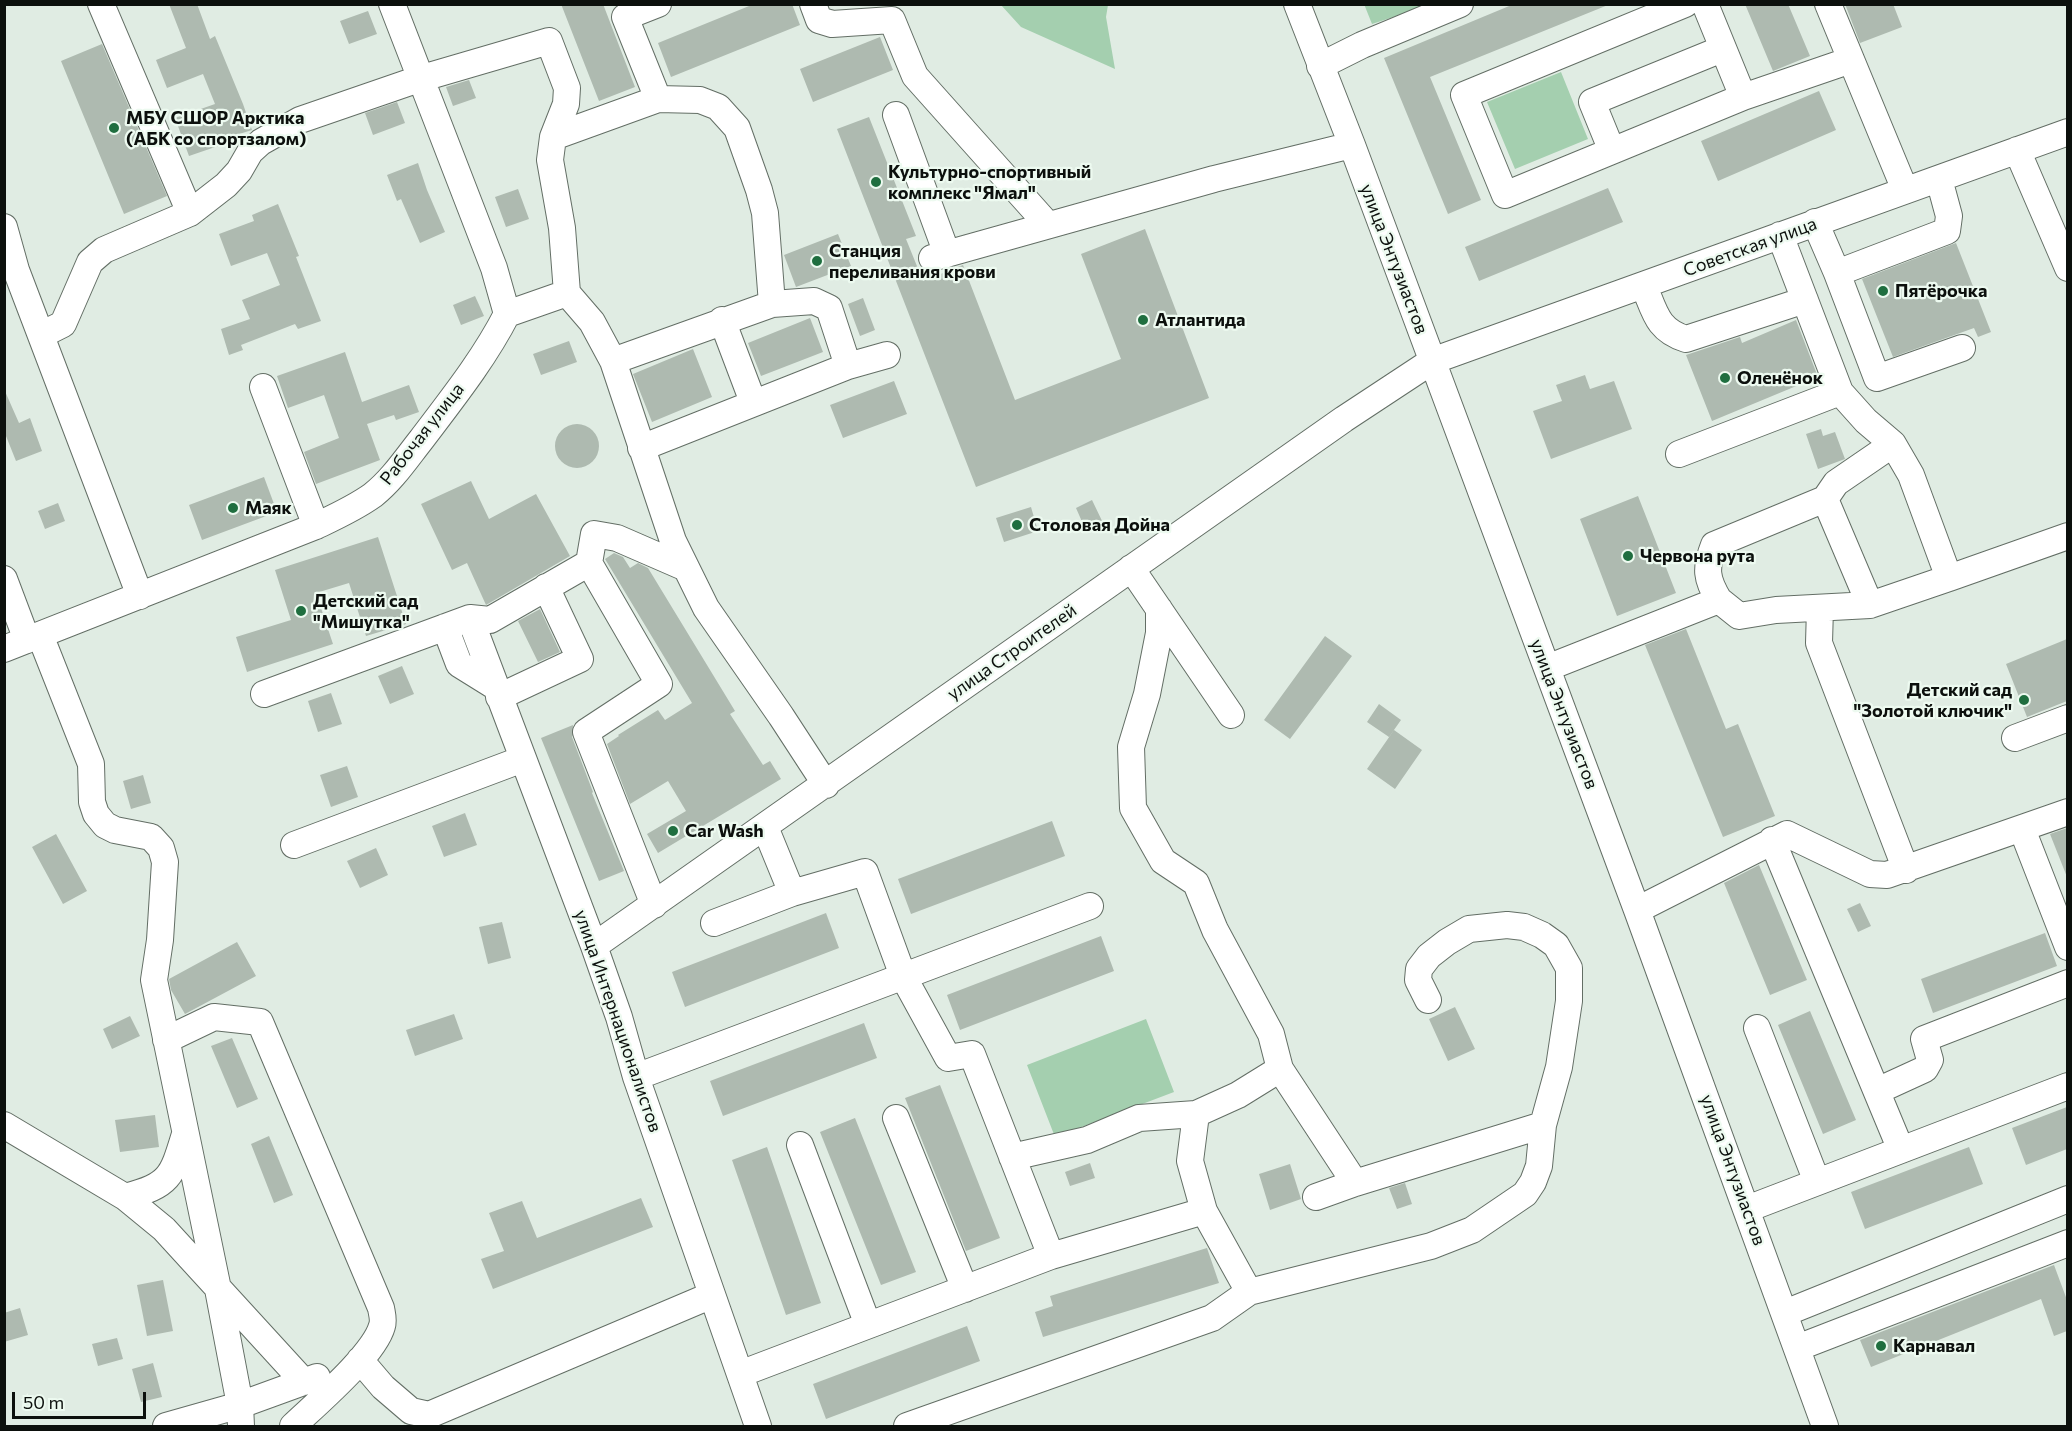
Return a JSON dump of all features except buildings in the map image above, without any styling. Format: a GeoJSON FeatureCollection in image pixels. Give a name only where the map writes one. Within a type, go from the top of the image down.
{"type":"FeatureCollection","features":[{"type":"Feature","properties":{"kind":"street"},"geometry":{"type":"LineString","coordinates":[[101,4],[190,213]]}},
{"type":"Feature","properties":{"kind":"street"},"geometry":{"type":"LineString","coordinates":[[392,4],[419,79],[494,268],[507,314],[567,292]]}},
{"type":"Feature","properties":{"kind":"street"},"geometry":{"type":"LineString","coordinates":[[658,4],[625,17],[658,99]]}},
{"type":"Feature","properties":{"kind":"street"},"geometry":{"type":"LineString","coordinates":[[813,4],[819,20],[832,24],[892,20],[915,76],[1048,225]]}},
{"type":"Feature","properties":{"kind":"street","name":"улица Энтузиастов"},"geometry":{"type":"LineString","coordinates":[[1297,4],[1637,910],[1825,1426]]}},
{"type":"Feature","properties":{"kind":"street"},"geometry":{"type":"LineString","coordinates":[[1320,66],[1362,45],[1460,4]]}},
{"type":"Feature","properties":{"kind":"street"},"geometry":{"type":"LineString","coordinates":[[1684,4],[1464,95],[1505,195],[1743,98],[1851,60]]}},
{"type":"Feature","properties":{"kind":"street"},"geometry":{"type":"LineString","coordinates":[[1705,4],[1743,98]]}},
{"type":"Feature","properties":{"kind":"street"},"geometry":{"type":"LineString","coordinates":[[1828,4],[1905,190]]}},
{"type":"Feature","properties":{"kind":"street"},"geometry":{"type":"LineString","coordinates":[[41,335],[63,324],[90,262],[104,250],[190,213],[226,185],[239,171],[250,152],[261,142],[300,120],[419,79],[549,41],[567,88],[566,104],[554,137],[550,160],[562,228],[567,292],[592,322],[614,361],[673,541],[706,608],[826,785]]}},
{"type":"Feature","properties":{"kind":"street"},"geometry":{"type":"LineString","coordinates":[[1612,151],[1592,102],[1722,49]]}},
{"type":"Feature","properties":{"kind":"street"},"geometry":{"type":"LineString","coordinates":[[554,137],[658,99],[700,100],[718,107],[737,128],[765,213],[772,304]]}},
{"type":"Feature","properties":{"kind":"street"},"geometry":{"type":"LineString","coordinates":[[896,115],[939,256],[1214,178],[1352,146]]}},
{"type":"Feature","properties":{"kind":"street","name":"Советская улица"},"geometry":{"type":"LineString","coordinates":[[1432,361],[2067,132]]}},
{"type":"Feature","properties":{"kind":"street"},"geometry":{"type":"LineString","coordinates":[[2017,150],[2067,268]]}},
{"type":"Feature","properties":{"kind":"street"},"geometry":{"type":"LineString","coordinates":[[1837,273],[1947,231],[1949,216],[1940,178]]}},
{"type":"Feature","properties":{"kind":"street"},"geometry":{"type":"LineString","coordinates":[[1815,222],[1837,273],[1876,378],[1962,348]]}},
{"type":"Feature","properties":{"kind":"street"},"geometry":{"type":"LineString","coordinates":[[4,227],[16,270],[140,596]]}},
{"type":"Feature","properties":{"kind":"street"},"geometry":{"type":"LineString","coordinates":[[1780,235],[1840,392],[1866,421],[1893,444],[1911,475],[1949,578]]}},
{"type":"Feature","properties":{"kind":"street"},"geometry":{"type":"LineString","coordinates":[[1644,286],[1661,325],[1672,335],[1686,339],[1805,300]]}},
{"type":"Feature","properties":{"kind":"street"},"geometry":{"type":"LineString","coordinates":[[614,361],[772,304],[814,301],[829,308],[848,366]]}},
{"type":"Feature","properties":{"kind":"street","name":"Рабочая улица"},"geometry":{"type":"LineString","coordinates":[[24,641],[316,526],[354,508],[392,477],[452,399],[495,337],[507,314]]}},
{"type":"Feature","properties":{"kind":"street"},"geometry":{"type":"LineString","coordinates":[[723,320],[753,402]]}},
{"type":"Feature","properties":{"kind":"street"},"geometry":{"type":"LineString","coordinates":[[641,448],[848,366],[887,355]]}},
{"type":"Feature","properties":{"kind":"street","name":"улица Строителей"},"geometry":{"type":"LineString","coordinates":[[594,946],[826,785],[1131,568],[1369,402],[1432,361]]}},
{"type":"Feature","properties":{"kind":"street"},"geometry":{"type":"LineString","coordinates":[[263,387],[316,526]]}},
{"type":"Feature","properties":{"kind":"street"},"geometry":{"type":"LineString","coordinates":[[1679,454],[1840,392]]}},
{"type":"Feature","properties":{"kind":"street"},"geometry":{"type":"LineString","coordinates":[[1893,444],[1836,483],[1825,499],[1713,545],[1706,563],[1710,586],[1719,600],[1739,616],[1776,610],[1870,605],[2067,536]]}},
{"type":"Feature","properties":{"kind":"street"},"geometry":{"type":"LineString","coordinates":[[1825,499],[1870,605]]}},
{"type":"Feature","properties":{"kind":"street"},"geometry":{"type":"LineString","coordinates":[[654,904],[586,732],[659,684],[590,563],[594,534],[616,538],[686,568]]}},
{"type":"Feature","properties":{"kind":"street"},"geometry":{"type":"LineString","coordinates":[[264,694],[470,618],[490,620],[590,563]]}},
{"type":"Feature","properties":{"kind":"street"},"geometry":{"type":"LineString","coordinates":[[1131,568],[1231,715]]}},
{"type":"Feature","properties":{"kind":"street"},"geometry":{"type":"LineString","coordinates":[[4,579],[24,641],[91,764],[92,802],[96,814],[105,825],[115,830],[151,837],[161,848],[165,862],[160,940],[154,980],[218,1289],[241,1416]]}},
{"type":"Feature","properties":{"kind":"street"},"geometry":{"type":"LineString","coordinates":[[445,627],[459,664],[498,692],[580,659],[546,587]]}},
{"type":"Feature","properties":{"kind":"street"},"geometry":{"type":"LineString","coordinates":[[1547,668],[1719,600]]}},
{"type":"Feature","properties":{"kind":"street"},"geometry":{"type":"LineString","coordinates":[[1820,608],[1819,643],[1906,870]]}},
{"type":"Feature","properties":{"kind":"street"},"geometry":{"type":"LineString","coordinates":[[1159,609],[1159,633],[1147,694],[1131,747],[1133,808],[1163,861],[1196,883],[1215,930],[1271,1034],[1280,1069],[1355,1183]]}},
{"type":"Feature","properties":{"kind":"street","name":"улица Интернационалистов"},"geometry":{"type":"LineString","coordinates":[[470,618],[594,946],[619,1017],[636,1077],[758,1426]]}},
{"type":"Feature","properties":{"kind":"street"},"geometry":{"type":"LineString","coordinates":[[2015,738],[2067,718]]}},
{"type":"Feature","properties":{"kind":"street"},"geometry":{"type":"LineString","coordinates":[[294,845],[523,759]]}},
{"type":"Feature","properties":{"kind":"street"},"geometry":{"type":"LineString","coordinates":[[1637,910],[1787,834],[1870,874],[1887,875],[2067,812]]}},
{"type":"Feature","properties":{"kind":"street"},"geometry":{"type":"LineString","coordinates":[[765,827],[792,893]]}},
{"type":"Feature","properties":{"kind":"street"},"geometry":{"type":"LineString","coordinates":[[2022,829],[2067,947]]}},
{"type":"Feature","properties":{"kind":"street"},"geometry":{"type":"LineString","coordinates":[[1772,840],[1901,1150]]}},
{"type":"Feature","properties":{"kind":"street"},"geometry":{"type":"LineString","coordinates":[[714,923],[792,893],[865,872],[903,976],[948,1058],[972,1054],[1051,1256]]}},
{"type":"Feature","properties":{"kind":"street"},"geometry":{"type":"LineString","coordinates":[[636,1077],[1090,906]]}},
{"type":"Feature","properties":{"kind":"street"},"geometry":{"type":"LineString","coordinates":[[907,1426],[1212,1317],[1249,1292],[1431,1246],[1472,1230],[1525,1194],[1539,1166],[1543,1125],[1559,1067],[1569,1001],[1569,968],[1556,945],[1542,935],[1524,927],[1507,925],[1469,929],[1446,942],[1429,956],[1419,969],[1418,980],[1428,1000]]}},
{"type":"Feature","properties":{"kind":"street"},"geometry":{"type":"LineString","coordinates":[[1877,1091],[1925,1069],[1930,1060],[1924,1039],[2067,983]]}},
{"type":"Feature","properties":{"kind":"street"},"geometry":{"type":"LineString","coordinates":[[166,1040],[214,1017],[260,1022],[381,1308],[384,1323],[378,1337],[360,1360],[293,1426]]}},
{"type":"Feature","properties":{"kind":"street"},"geometry":{"type":"LineString","coordinates":[[1757,1028],[1817,1182]]}},
{"type":"Feature","properties":{"kind":"street"},"geometry":{"type":"LineString","coordinates":[[1012,1157],[1087,1140],[1139,1118],[1196,1114],[1238,1095],[1280,1069]]}},
{"type":"Feature","properties":{"kind":"street"},"geometry":{"type":"LineString","coordinates":[[1747,1209],[2067,1086]]}},
{"type":"Feature","properties":{"kind":"street"},"geometry":{"type":"LineString","coordinates":[[1196,1114],[1190,1161],[1204,1211],[1249,1292]]}},
{"type":"Feature","properties":{"kind":"street"},"geometry":{"type":"LineString","coordinates":[[896,1118],[965,1289]]}},
{"type":"Feature","properties":{"kind":"street"},"geometry":{"type":"LineString","coordinates":[[4,1125],[125,1197],[164,1229],[303,1382]]}},
{"type":"Feature","properties":{"kind":"street"},"geometry":{"type":"LineString","coordinates":[[1316,1197],[1543,1125]]}},
{"type":"Feature","properties":{"kind":"street"},"geometry":{"type":"LineString","coordinates":[[125,1197],[152,1190],[163,1182],[175,1165],[186,1131]]}},
{"type":"Feature","properties":{"kind":"street"},"geometry":{"type":"LineString","coordinates":[[800,1145],[868,1325]]}},
{"type":"Feature","properties":{"kind":"street"},"geometry":{"type":"LineString","coordinates":[[1785,1313],[2067,1199]]}},
{"type":"Feature","properties":{"kind":"street"},"geometry":{"type":"LineString","coordinates":[[740,1374],[1051,1256],[1204,1211]]}},
{"type":"Feature","properties":{"kind":"street"},"geometry":{"type":"LineString","coordinates":[[1797,1348],[2067,1243]]}},
{"type":"Feature","properties":{"kind":"street"},"geometry":{"type":"LineString","coordinates":[[360,1360],[383,1387],[411,1411],[429,1414],[712,1295]]}},
{"type":"Feature","properties":{"kind":"street"},"geometry":{"type":"LineString","coordinates":[[166,1426],[241,1416],[303,1382],[360,1360]]}},
{"type":"Feature","properties":{"kind":"green space"},"geometry":{"type":"Polygon","coordinates":[[[1364,4],[1430,5],[1372,24],[1364,4]]]}},
{"type":"Feature","properties":{"kind":"green space"},"geometry":{"type":"Polygon","coordinates":[[[1001,5],[1108,5],[1106,17],[1115,69],[1021,27],[1001,5]]]}},
{"type":"Feature","properties":{"kind":"green space"},"geometry":{"type":"Polygon","coordinates":[[[1561,72],[1588,139],[1515,169],[1487,102],[1561,72]]]}},
{"type":"Feature","properties":{"kind":"green space"},"geometry":{"type":"Polygon","coordinates":[[[1146,1019],[1174,1092],[1055,1137],[1027,1065],[1146,1019]]]}},
{"type":"Feature","properties":{"kind":"place","name":"МБУ СШОР Арктика (АБК со спортзалом)"},"geometry":{"type":"Point","coordinates":[114,128]}},
{"type":"Feature","properties":{"kind":"place","name":"Культурно-спортивный комплекс \"Ямал\""},"geometry":{"type":"Point","coordinates":[876,182]}},
{"type":"Feature","properties":{"kind":"place","name":"Станция переливания крови"},"geometry":{"type":"Point","coordinates":[817,261]}},
{"type":"Feature","properties":{"kind":"place","name":"Пятёрочка"},"geometry":{"type":"Point","coordinates":[1883,291]}},
{"type":"Feature","properties":{"kind":"place","name":"Атлантида"},"geometry":{"type":"Point","coordinates":[1143,320]}},
{"type":"Feature","properties":{"kind":"place","name":"Оленёнок"},"geometry":{"type":"Point","coordinates":[1725,378]}},
{"type":"Feature","properties":{"kind":"place","name":"Маяк"},"geometry":{"type":"Point","coordinates":[233,508]}},
{"type":"Feature","properties":{"kind":"place","name":"Столовая Дойна"},"geometry":{"type":"Point","coordinates":[1017,525]}},
{"type":"Feature","properties":{"kind":"place","name":"Червона рута"},"geometry":{"type":"Point","coordinates":[1628,556]}},
{"type":"Feature","properties":{"kind":"place","name":"Детский сад \"Мишутка\""},"geometry":{"type":"Point","coordinates":[301,611]}},
{"type":"Feature","properties":{"kind":"place","name":"Детский сад \"Золотой ключик\""},"geometry":{"type":"Point","coordinates":[2024,700]}},
{"type":"Feature","properties":{"kind":"place","name":"Car Wash"},"geometry":{"type":"Point","coordinates":[673,831]}},
{"type":"Feature","properties":{"kind":"place","name":"Карнавал"},"geometry":{"type":"Point","coordinates":[1881,1346]}}]}
